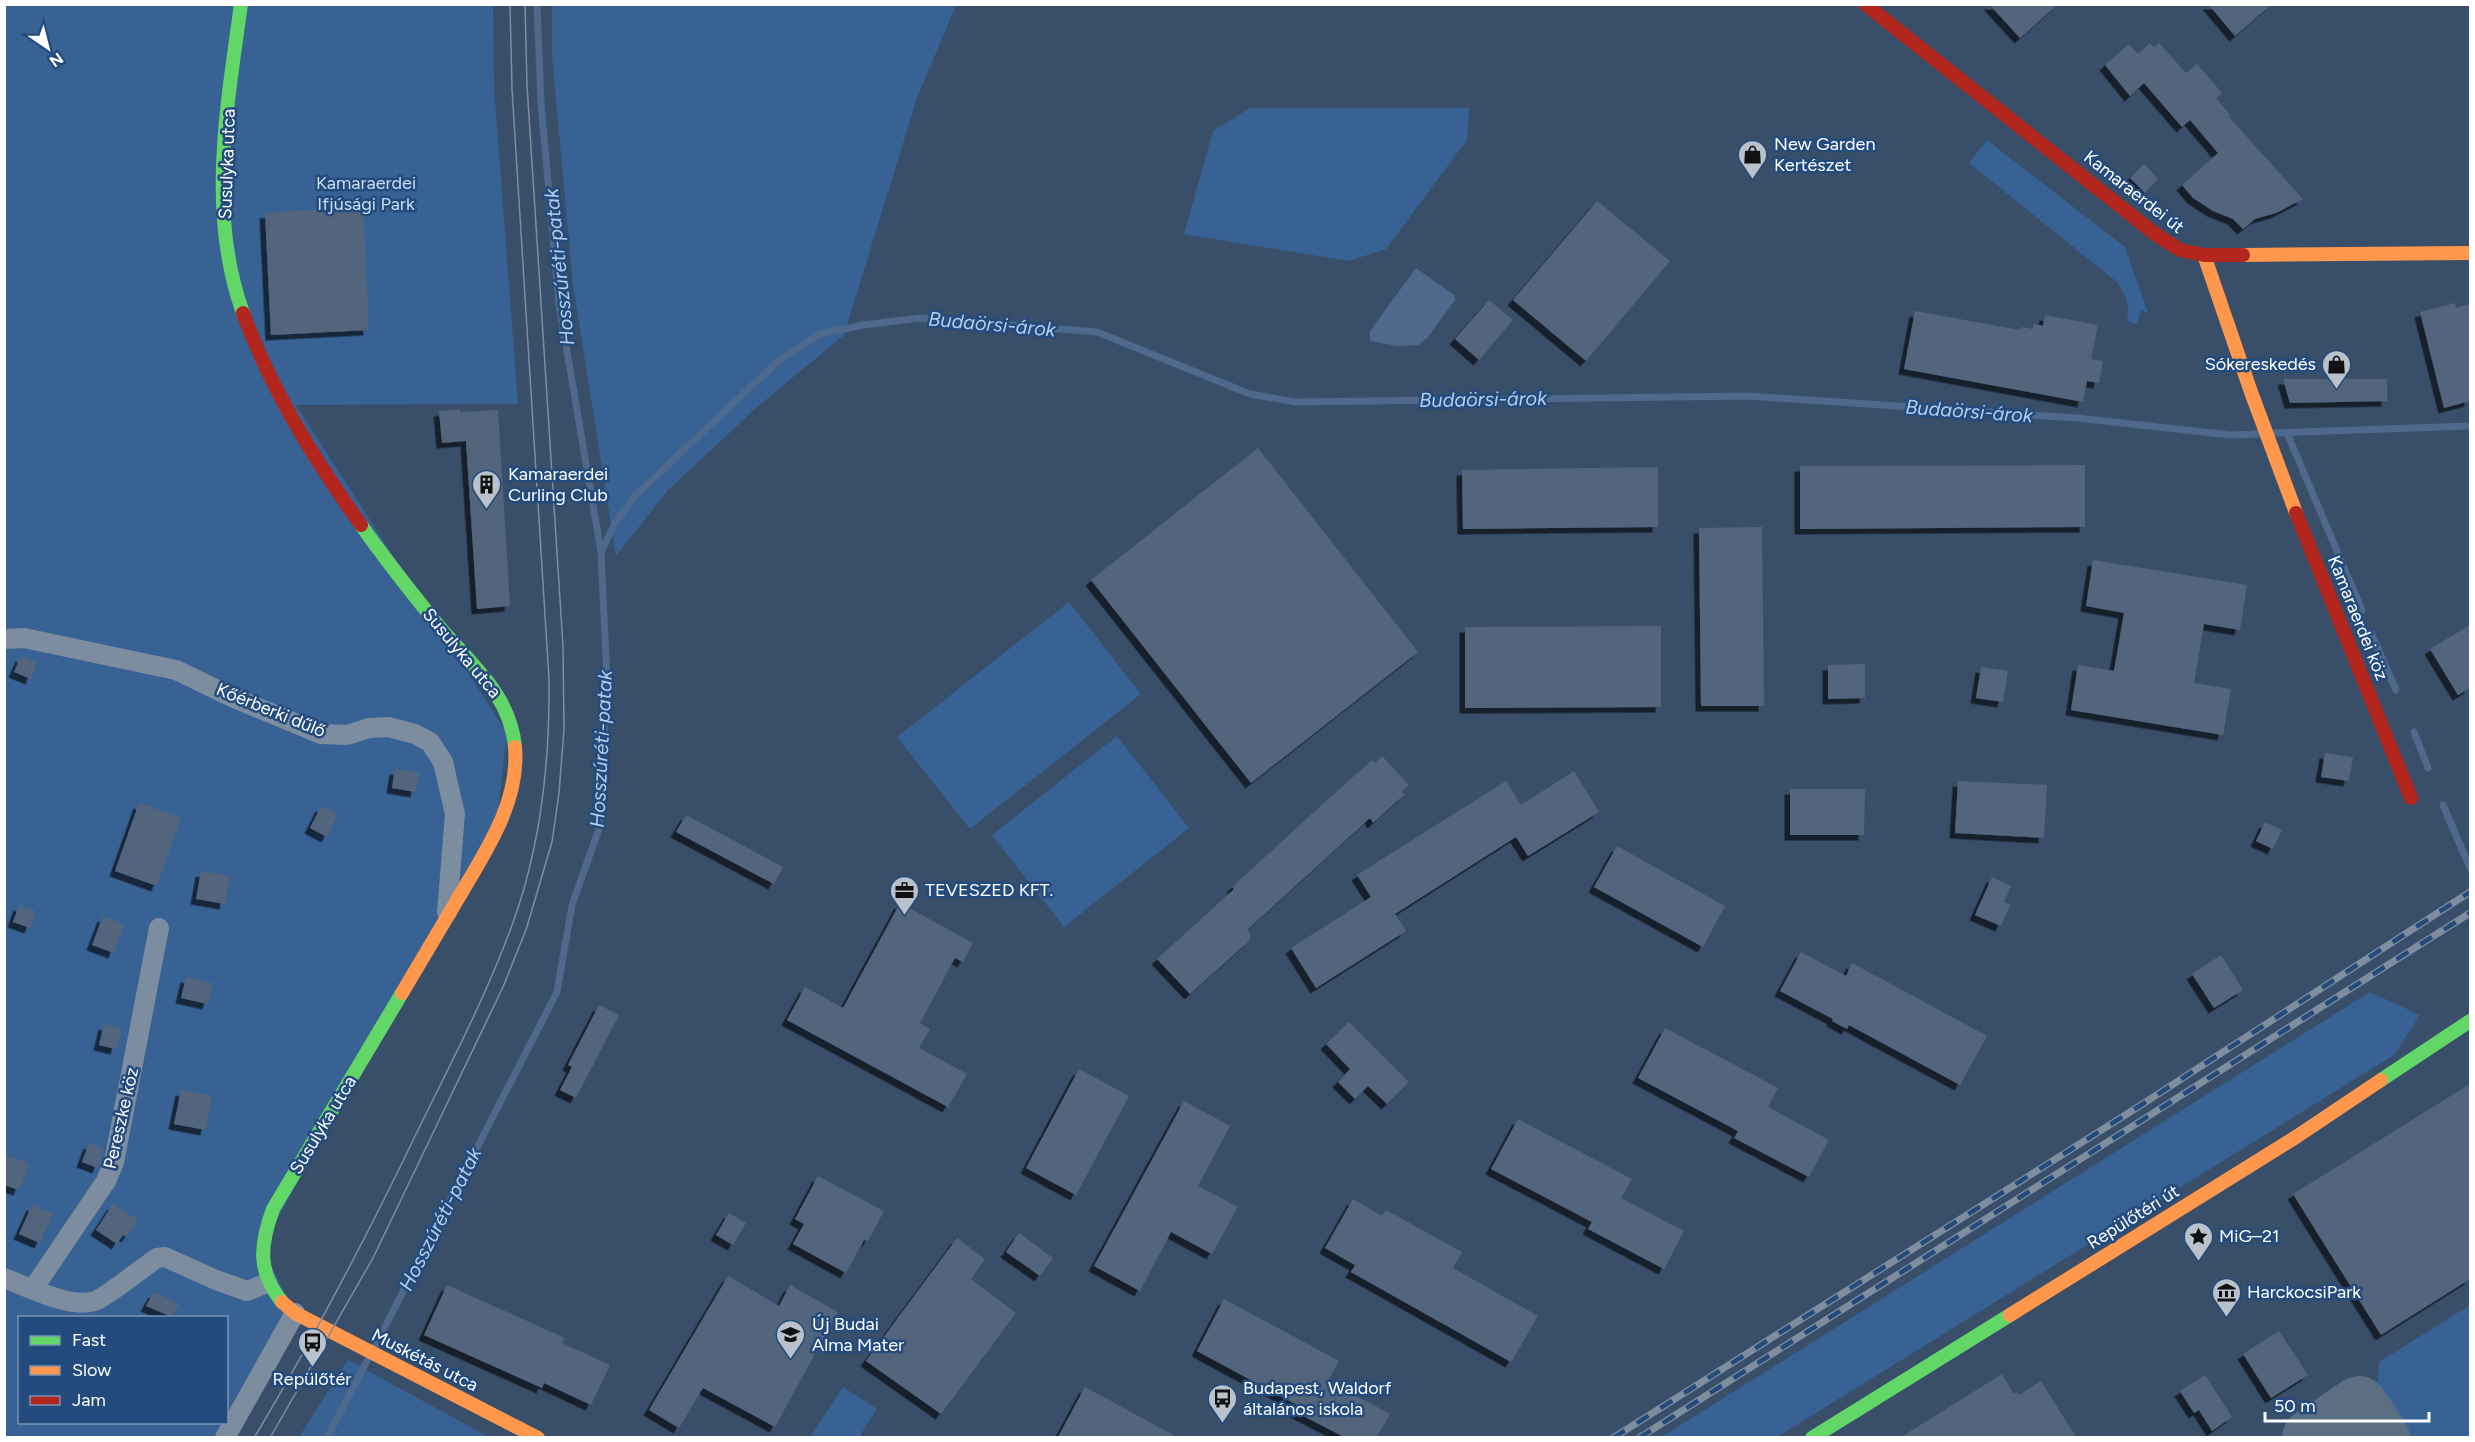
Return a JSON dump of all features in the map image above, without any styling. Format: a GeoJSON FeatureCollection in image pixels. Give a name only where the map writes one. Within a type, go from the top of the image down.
{"type":"FeatureCollection","features":[{"type":"Feature","properties":{"kind":"street","name":"Susulyka utca"},"geometry":{"type":"LineString","coordinates":[[241,4],[224,135],[222,203],[227,254],[237,295],[259,352],[283,402],[320,467],[395,572],[442,630],[490,681],[502,700],[511,722],[515,753],[513,784],[506,811],[492,841],[273,1209],[265,1228],[262,1247],[267,1283]]}},
{"type":"Feature","properties":{"kind":"street","name":"Kamaraerdei út"},"geometry":{"type":"LineString","coordinates":[[1865,4],[2155,234],[2180,250],[2204,255],[2470,253]]}},
{"type":"Feature","properties":{"kind":"street","name":"Kamaraerdei köz"},"geometry":{"type":"LineString","coordinates":[[2204,255],[2263,423],[2342,629],[2411,798]]}},
{"type":"Feature","properties":{"kind":"street","name":"Kőérberki dűlő"},"geometry":{"type":"LineString","coordinates":[[4,639],[24,638],[176,670],[321,734],[346,735],[369,728],[388,727],[415,734],[430,742],[443,762],[455,814],[447,902],[448,918]]}},
{"type":"Feature","properties":{"kind":"street","name":"Pereszke köz"},"geometry":{"type":"LineString","coordinates":[[33,1289],[106,1181],[114,1162],[159,928]]}},
{"type":"Feature","properties":{"kind":"street","name":"Repülőtéri út"},"geometry":{"type":"LineString","coordinates":[[1812,1437],[2288,1142],[2470,1021]]}},
{"type":"Feature","properties":{"kind":"street"},"geometry":{"type":"LineString","coordinates":[[4,1278],[66,1301],[81,1303],[96,1301],[157,1258],[165,1257],[247,1291],[267,1283],[278,1301],[295,1313],[225,1437]]}},
{"type":"Feature","properties":{"kind":"street","name":"Muskétás utca"},"geometry":{"type":"LineString","coordinates":[[295,1313],[538,1437]]}},
{"type":"Feature","properties":{"kind":"green space","name":"Kamaraerdei Ifjúsági Park"},"geometry":{"type":"Polygon","coordinates":[[[5,5],[493,5],[494,87],[518,404],[296,405],[507,733],[497,820],[262,1247],[295,1313],[225,1437],[5,1438],[5,5]]]}},
{"type":"Feature","properties":{"kind":"green space"},"geometry":{"type":"Polygon","coordinates":[[[552,5],[956,5],[917,98],[844,335],[756,408],[668,490],[616,556],[573,285],[552,57],[552,5]]]}},
{"type":"Feature","properties":{"kind":"green space"},"geometry":{"type":"Polygon","coordinates":[[[1250,108],[1469,108],[1467,140],[1386,249],[1349,261],[1184,234],[1213,131],[1250,108]]]}},
{"type":"Feature","properties":{"kind":"green space"},"geometry":{"type":"Polygon","coordinates":[[[1987,140],[2125,247],[2148,313],[2141,310],[2137,324],[2127,321],[2126,300],[2117,282],[1969,163],[1987,140]]]}},
{"type":"Feature","properties":{"kind":"green space"},"geometry":{"type":"Polygon","coordinates":[[[1069,602],[1141,694],[970,829],[897,737],[1069,602]]]}},
{"type":"Feature","properties":{"kind":"green space"},"geometry":{"type":"Polygon","coordinates":[[[1117,736],[1189,828],[1064,927],[992,835],[1117,736]]]}},
{"type":"Feature","properties":{"kind":"green space"},"geometry":{"type":"Polygon","coordinates":[[[2370,992],[2420,1015],[2394,1055],[1777,1437],[1660,1438],[2370,992]]]}},
{"type":"Feature","properties":{"kind":"green space"},"geometry":{"type":"Polygon","coordinates":[[[2470,1305],[2470,1437],[2385,1437],[2374,1421],[2379,1362],[2470,1305]]]}},
{"type":"Feature","properties":{"kind":"green space"},"geometry":{"type":"Polygon","coordinates":[[[348,1360],[489,1437],[299,1437],[348,1360]]]}},
{"type":"Feature","properties":{"kind":"green space"},"geometry":{"type":"Polygon","coordinates":[[[843,1387],[877,1409],[859,1437],[810,1437],[843,1387]]]}},
{"type":"Feature","properties":{"kind":"shaded area"},"geometry":{"type":"Polygon","coordinates":[[[1416,268],[1454,295],[1455,300],[1427,338],[1418,345],[1397,346],[1370,341],[1370,331],[1416,268]]]}},
{"type":"Feature","properties":{"kind":"building"},"geometry":{"type":"Polygon","coordinates":[[[1989,4],[2058,4],[2020,38],[1989,4]]]}},
{"type":"Feature","properties":{"kind":"building"},"geometry":{"type":"Polygon","coordinates":[[[2208,4],[2272,4],[2235,36],[2208,4]]]}},
{"type":"Feature","properties":{"kind":"building"},"geometry":{"type":"Polygon","coordinates":[[[2150,43],[2154,48],[2159,43],[2186,73],[2197,64],[2222,93],[2216,98],[2231,116],[2229,117],[2303,199],[2276,213],[2255,219],[2243,229],[2233,219],[2213,211],[2193,198],[2182,185],[2218,153],[2190,120],[2182,127],[2144,83],[2130,96],[2105,65],[2129,44],[2138,54],[2150,43]]]}},
{"type":"Feature","properties":{"kind":"building"},"geometry":{"type":"Polygon","coordinates":[[[2144,164],[2158,179],[2145,193],[2130,178],[2144,164]]]}},
{"type":"Feature","properties":{"kind":"building"},"geometry":{"type":"Polygon","coordinates":[[[1597,201],[1670,261],[1586,361],[1513,300],[1597,201]]]}},
{"type":"Feature","properties":{"kind":"building"},"geometry":{"type":"Polygon","coordinates":[[[363,207],[369,330],[271,335],[265,213],[363,207]]]}},
{"type":"Feature","properties":{"kind":"building"},"geometry":{"type":"Polygon","coordinates":[[[1489,300],[1513,320],[1479,360],[1455,339],[1489,300]]]}},
{"type":"Feature","properties":{"kind":"building"},"geometry":{"type":"Polygon","coordinates":[[[2455,303],[2456,308],[2470,304],[2470,401],[2444,408],[2420,312],[2455,303]]]}},
{"type":"Feature","properties":{"kind":"building"},"geometry":{"type":"Polygon","coordinates":[[[1915,311],[2020,330],[2021,327],[2033,329],[2034,324],[2043,326],[2045,315],[2098,325],[2091,359],[2103,361],[2099,383],[2087,381],[2083,402],[1904,369],[1915,311]]]}},
{"type":"Feature","properties":{"kind":"building","name":"Sókereskedés"},"geometry":{"type":"Polygon","coordinates":[[[2283,379],[2387,379],[2387,401],[2290,403],[2283,379]]]}},
{"type":"Feature","properties":{"kind":"building","name":"Kamaraerdei Curling Club"},"geometry":{"type":"Polygon","coordinates":[[[460,409],[460,412],[498,410],[510,606],[477,609],[466,441],[442,443],[439,411],[460,409]]]}},
{"type":"Feature","properties":{"kind":"building"},"geometry":{"type":"Polygon","coordinates":[[[1258,448],[1418,652],[1251,783],[1091,580],[1258,448]]]}},
{"type":"Feature","properties":{"kind":"building"},"geometry":{"type":"Polygon","coordinates":[[[2085,465],[2085,527],[1800,529],[1800,466],[2085,465]]]}},
{"type":"Feature","properties":{"kind":"building"},"geometry":{"type":"Polygon","coordinates":[[[1658,467],[1658,527],[1463,529],[1462,470],[1658,467]]]}},
{"type":"Feature","properties":{"kind":"building"},"geometry":{"type":"Polygon","coordinates":[[[1762,527],[1764,706],[1701,706],[1699,528],[1762,527]]]}},
{"type":"Feature","properties":{"kind":"building"},"geometry":{"type":"Polygon","coordinates":[[[2093,560],[2247,585],[2240,630],[2204,624],[2194,683],[2231,689],[2223,735],[2071,710],[2078,665],[2114,671],[2124,613],[2086,606],[2093,560]]]}},
{"type":"Feature","properties":{"kind":"building"},"geometry":{"type":"Polygon","coordinates":[[[2470,625],[2470,688],[2458,695],[2430,649],[2470,625]]]}},
{"type":"Feature","properties":{"kind":"building"},"geometry":{"type":"Polygon","coordinates":[[[1661,626],[1661,707],[1465,708],[1465,627],[1661,626]]]}},
{"type":"Feature","properties":{"kind":"building"},"geometry":{"type":"Polygon","coordinates":[[[21,656],[37,663],[31,679],[14,672],[21,656]]]}},
{"type":"Feature","properties":{"kind":"building"},"geometry":{"type":"Polygon","coordinates":[[[1865,664],[1865,698],[1828,699],[1828,665],[1865,664]]]}},
{"type":"Feature","properties":{"kind":"building"},"geometry":{"type":"Polygon","coordinates":[[[1981,667],[2008,671],[2003,702],[1976,698],[1981,667]]]}},
{"type":"Feature","properties":{"kind":"building"},"geometry":{"type":"Polygon","coordinates":[[[2325,753],[2353,757],[2349,781],[2321,777],[2325,753]]]}},
{"type":"Feature","properties":{"kind":"building"},"geometry":{"type":"Polygon","coordinates":[[[1382,756],[1409,785],[1402,792],[1405,794],[1373,823],[1370,818],[1247,930],[1250,933],[1250,940],[1190,994],[1157,959],[1327,800],[1372,760],[1375,763],[1382,756]]]}},
{"type":"Feature","properties":{"kind":"building"},"geometry":{"type":"Polygon","coordinates":[[[395,769],[419,773],[416,792],[392,788],[395,769]]]}},
{"type":"Feature","properties":{"kind":"building"},"geometry":{"type":"Polygon","coordinates":[[[1574,771],[1599,812],[1528,856],[1516,837],[1395,914],[1406,931],[1316,988],[1291,948],[1371,897],[1357,875],[1506,781],[1521,805],[1574,771]]]}},
{"type":"Feature","properties":{"kind":"building"},"geometry":{"type":"Polygon","coordinates":[[[1958,781],[2047,785],[2044,838],[1955,833],[1958,781]]]}},
{"type":"Feature","properties":{"kind":"building"},"geometry":{"type":"Polygon","coordinates":[[[1790,789],[1865,789],[1864,835],[1790,835],[1790,789]]]}},
{"type":"Feature","properties":{"kind":"building"},"geometry":{"type":"Polygon","coordinates":[[[139,803],[181,818],[157,886],[115,871],[139,803]]]}},
{"type":"Feature","properties":{"kind":"building"},"geometry":{"type":"Polygon","coordinates":[[[321,806],[338,814],[327,837],[310,828],[321,806]]]}},
{"type":"Feature","properties":{"kind":"building"},"geometry":{"type":"Polygon","coordinates":[[[686,815],[783,867],[774,884],[676,832],[686,815]]]}},
{"type":"Feature","properties":{"kind":"building"},"geometry":{"type":"Polygon","coordinates":[[[2265,822],[2282,830],[2273,849],[2256,841],[2265,822]]]}},
{"type":"Feature","properties":{"kind":"building"},"geometry":{"type":"Polygon","coordinates":[[[1617,846],[1725,906],[1703,947],[1594,887],[1617,846]]]}},
{"type":"Feature","properties":{"kind":"building"},"geometry":{"type":"Polygon","coordinates":[[[201,871],[230,876],[225,904],[196,899],[201,871]]]}},
{"type":"Feature","properties":{"kind":"building"},"geometry":{"type":"Polygon","coordinates":[[[1992,877],[2011,886],[2004,902],[2010,905],[2001,926],[1975,915],[1992,877]]]}},
{"type":"Feature","properties":{"kind":"building"},"geometry":{"type":"Polygon","coordinates":[[[900,903],[973,943],[963,962],[955,958],[920,1023],[930,1029],[919,1048],[967,1074],[948,1107],[787,1020],[805,987],[843,1008],[900,903]]]}},
{"type":"Feature","properties":{"kind":"building"},"geometry":{"type":"Polygon","coordinates":[[[19,905],[36,911],[30,928],[13,922],[19,905]]]}},
{"type":"Feature","properties":{"kind":"building"},"geometry":{"type":"Polygon","coordinates":[[[103,916],[124,924],[114,953],[92,945],[103,916]]]}},
{"type":"Feature","properties":{"kind":"building"},"geometry":{"type":"Polygon","coordinates":[[[1801,952],[1846,976],[1852,963],[1987,1036],[1960,1085],[1849,1025],[1847,1029],[1780,991],[1801,952]]]}},
{"type":"Feature","properties":{"kind":"building"},"geometry":{"type":"Polygon","coordinates":[[[2221,955],[2243,990],[2214,1008],[2192,974],[2221,955]]]}},
{"type":"Feature","properties":{"kind":"building"},"geometry":{"type":"Polygon","coordinates":[[[186,977],[213,983],[208,1004],[181,998],[186,977]]]}},
{"type":"Feature","properties":{"kind":"building"},"geometry":{"type":"Polygon","coordinates":[[[599,1005],[619,1015],[576,1098],[560,1090],[572,1067],[568,1065],[599,1005]]]}},
{"type":"Feature","properties":{"kind":"building"},"geometry":{"type":"Polygon","coordinates":[[[1349,1022],[1409,1082],[1387,1104],[1368,1086],[1355,1099],[1338,1082],[1350,1069],[1326,1044],[1349,1022]]]}},
{"type":"Feature","properties":{"kind":"building"},"geometry":{"type":"Polygon","coordinates":[[[104,1024],[122,1029],[116,1049],[99,1045],[104,1024]]]}},
{"type":"Feature","properties":{"kind":"building"},"geometry":{"type":"Polygon","coordinates":[[[1665,1028],[1778,1088],[1768,1107],[1829,1140],[1809,1177],[1734,1138],[1738,1131],[1638,1078],[1665,1028]]]}},
{"type":"Feature","properties":{"kind":"building"},"geometry":{"type":"Polygon","coordinates":[[[1079,1069],[1129,1096],[1076,1195],[1026,1168],[1079,1069]]]}},
{"type":"Feature","properties":{"kind":"building"},"geometry":{"type":"Polygon","coordinates":[[[2470,1084],[2470,1279],[2381,1335],[2293,1194],[2470,1084]]]}},
{"type":"Feature","properties":{"kind":"building"},"geometry":{"type":"Polygon","coordinates":[[[181,1090],[212,1096],[206,1130],[174,1124],[181,1090]]]}},
{"type":"Feature","properties":{"kind":"building"},"geometry":{"type":"Polygon","coordinates":[[[1184,1101],[1230,1126],[1198,1186],[1238,1207],[1212,1254],[1171,1232],[1140,1291],[1094,1266],[1184,1101]]]}},
{"type":"Feature","properties":{"kind":"building"},"geometry":{"type":"Polygon","coordinates":[[[1518,1119],[1632,1179],[1621,1198],[1684,1231],[1664,1269],[1588,1229],[1592,1222],[1491,1169],[1518,1119]]]}},
{"type":"Feature","properties":{"kind":"building"},"geometry":{"type":"Polygon","coordinates":[[[89,1143],[104,1149],[98,1168],[82,1162],[89,1143]]]}},
{"type":"Feature","properties":{"kind":"building"},"geometry":{"type":"Polygon","coordinates":[[[4,1155],[29,1163],[19,1190],[4,1185],[4,1155]]]}},
{"type":"Feature","properties":{"kind":"building"},"geometry":{"type":"Polygon","coordinates":[[[818,1176],[884,1211],[868,1241],[864,1240],[846,1273],[793,1244],[804,1224],[795,1219],[818,1176]]]}},
{"type":"Feature","properties":{"kind":"building"},"geometry":{"type":"Polygon","coordinates":[[[1353,1199],[1382,1216],[1386,1210],[1462,1252],[1453,1268],[1538,1316],[1511,1362],[1351,1272],[1355,1265],[1325,1248],[1353,1199]]]}},
{"type":"Feature","properties":{"kind":"building"},"geometry":{"type":"Polygon","coordinates":[[[113,1204],[138,1220],[127,1237],[123,1235],[117,1244],[96,1230],[113,1204]]]}},
{"type":"Feature","properties":{"kind":"building"},"geometry":{"type":"Polygon","coordinates":[[[32,1205],[53,1213],[40,1243],[19,1234],[32,1205]]]}},
{"type":"Feature","properties":{"kind":"building"},"geometry":{"type":"Polygon","coordinates":[[[729,1213],[746,1223],[733,1245],[716,1235],[729,1213]]]}},
{"type":"Feature","properties":{"kind":"building"},"geometry":{"type":"Polygon","coordinates":[[[1019,1233],[1053,1258],[1040,1276],[1006,1252],[1019,1233]]]}},
{"type":"Feature","properties":{"kind":"building"},"geometry":{"type":"Polygon","coordinates":[[[957,1238],[985,1259],[971,1279],[1016,1313],[941,1414],[866,1361],[957,1238]]]}},
{"type":"Feature","properties":{"kind":"building"},"geometry":{"type":"Polygon","coordinates":[[[728,1276],[779,1306],[790,1285],[838,1312],[775,1427],[703,1388],[679,1428],[649,1410],[728,1276]]]}},
{"type":"Feature","properties":{"kind":"building"},"geometry":{"type":"Polygon","coordinates":[[[447,1285],[565,1338],[562,1343],[610,1365],[591,1405],[544,1383],[542,1388],[424,1335],[447,1285]]]}},
{"type":"Feature","properties":{"kind":"building"},"geometry":{"type":"Polygon","coordinates":[[[154,1292],[179,1304],[173,1316],[146,1306],[154,1292]]]}},
{"type":"Feature","properties":{"kind":"building"},"geometry":{"type":"Polygon","coordinates":[[[1224,1299],[1339,1361],[1328,1381],[1390,1414],[1377,1437],[1344,1437],[1294,1411],[1297,1405],[1197,1351],[1224,1299]]]}},
{"type":"Feature","properties":{"kind":"building"},"geometry":{"type":"Polygon","coordinates":[[[2279,1331],[2308,1375],[2271,1398],[2243,1354],[2279,1331]]]}},
{"type":"Feature","properties":{"kind":"building"},"geometry":{"type":"Polygon","coordinates":[[[2002,1374],[2014,1394],[2017,1392],[2019,1395],[2041,1381],[2076,1437],[1901,1437],[2002,1374]]]}},
{"type":"Feature","properties":{"kind":"building"},"geometry":{"type":"Polygon","coordinates":[[[2205,1375],[2232,1417],[2212,1431],[2199,1410],[2194,1413],[2180,1391],[2205,1375]]]}},
{"type":"Feature","properties":{"kind":"building"},"geometry":{"type":"Polygon","coordinates":[[[1085,1387],[1177,1437],[1058,1437],[1085,1387]]]}},
{"type":"Feature","properties":{"kind":"waterway","name":"Hosszúréti-patak"},"geometry":{"type":"LineString","coordinates":[[374,1348],[557,992],[572,905],[599,829],[607,680],[601,552],[559,304],[541,103],[537,4]]}},
{"type":"Feature","properties":{"kind":"waterway","name":"Budaörsi-árok"},"geometry":{"type":"LineString","coordinates":[[601,552],[615,523],[634,497],[778,361],[820,334],[863,325],[920,318],[1097,332],[1250,394],[1295,402],[1748,396],[2077,418],[2230,435],[2258,434]]}},
{"type":"Feature","properties":{"kind":"waterway","name":"Budaörsi-árok"},"geometry":{"type":"LineString","coordinates":[[2272,433],[2470,426]]}},
{"type":"Feature","properties":{"kind":"waterway"},"geometry":{"type":"LineString","coordinates":[[2287,433],[2362,610]]}},
{"type":"Feature","properties":{"kind":"waterway"},"geometry":{"type":"LineString","coordinates":[[2371,633],[2396,690]]}},
{"type":"Feature","properties":{"kind":"waterway"},"geometry":{"type":"LineString","coordinates":[[2414,732],[2428,768]]}},
{"type":"Feature","properties":{"kind":"waterway"},"geometry":{"type":"LineString","coordinates":[[2443,805],[2470,868]]}},
{"type":"Feature","properties":{"kind":"waterway","name":"Hosszúréti-patak"},"geometry":{"type":"LineString","coordinates":[[327,1438],[369,1357]]}},
{"type":"Feature","properties":{"kind":"taxiway"},"geometry":{"type":"LineString","coordinates":[[2311,1438],[2359,1405],[2381,1438]]}},
{"type":"Feature","properties":{"kind":"tram line"},"geometry":{"type":"LineString","coordinates":[[254,1438],[341,1284],[491,978],[521,898],[530,867],[542,805],[548,743],[549,679],[512,89],[510,4]]}},
{"type":"Feature","properties":{"kind":"tram line"},"geometry":{"type":"LineString","coordinates":[[270,1438],[373,1258],[503,987],[526,930],[552,842],[564,729],[563,646],[527,85],[525,4]]}},
{"type":"Feature","properties":{"kind":"railway"},"geometry":{"type":"LineString","coordinates":[[1613,1438],[2138,1107],[2470,892]]}},
{"type":"Feature","properties":{"kind":"railway"},"geometry":{"type":"LineString","coordinates":[[1639,1438],[2470,913]]}},
{"type":"Feature","properties":{"kind":"traffic: fast"},"geometry":{"type":"LineString","coordinates":[[241,4],[226,121],[223,198],[232,275],[243,313]]}},
{"type":"Feature","properties":{"kind":"traffic: fast"},"geometry":{"type":"LineString","coordinates":[[361,525],[437,624],[497,695],[512,728],[515,747]]}},
{"type":"Feature","properties":{"kind":"traffic: fast"},"geometry":{"type":"LineString","coordinates":[[282,1302],[268,1279],[263,1257],[265,1234],[273,1209],[402,993]]}},
{"type":"Feature","properties":{"kind":"traffic: fast"},"geometry":{"type":"LineString","coordinates":[[2381,1080],[2470,1021]]}},
{"type":"Feature","properties":{"kind":"traffic: fast"},"geometry":{"type":"LineString","coordinates":[[1812,1438],[2010,1315]]}},
{"type":"Feature","properties":{"kind":"traffic: slow"},"geometry":{"type":"LineString","coordinates":[[2243,255],[2470,253]]}},
{"type":"Feature","properties":{"kind":"traffic: slow"},"geometry":{"type":"LineString","coordinates":[[2204,255],[2296,513]]}},
{"type":"Feature","properties":{"kind":"traffic: slow"},"geometry":{"type":"LineString","coordinates":[[402,993],[498,828],[512,789],[515,747]]}},
{"type":"Feature","properties":{"kind":"traffic: slow"},"geometry":{"type":"LineString","coordinates":[[2010,1315],[2296,1137],[2381,1080]]}},
{"type":"Feature","properties":{"kind":"traffic: slow"},"geometry":{"type":"LineString","coordinates":[[282,1302],[295,1313],[538,1438]]}},
{"type":"Feature","properties":{"kind":"traffic: jam"},"geometry":{"type":"LineString","coordinates":[[1865,4],[2155,234],[2180,250],[2204,255],[2243,255]]}},
{"type":"Feature","properties":{"kind":"traffic: jam"},"geometry":{"type":"LineString","coordinates":[[243,313],[280,397],[327,475],[361,525]]}},
{"type":"Feature","properties":{"kind":"traffic: jam"},"geometry":{"type":"LineString","coordinates":[[2296,513],[2411,798]]}},
{"type":"Feature","properties":{"kind":"place","name":"New Garden Kertészet"},"geometry":{"type":"Point","coordinates":[1753,180]}},
{"type":"Feature","properties":{"kind":"place","name":"Sókereskedés"},"geometry":{"type":"Point","coordinates":[2337,390]}},
{"type":"Feature","properties":{"kind":"place","name":"Kamaraerdei Curling Club"},"geometry":{"type":"Point","coordinates":[487,510]}},
{"type":"Feature","properties":{"kind":"place","name":"TEVESZED KFT."},"geometry":{"type":"Point","coordinates":[904,916]}},
{"type":"Feature","properties":{"kind":"place","name":"MiG–21"},"geometry":{"type":"Point","coordinates":[2198,1262]}},
{"type":"Feature","properties":{"kind":"place","name":"HarckocsiPark"},"geometry":{"type":"Point","coordinates":[2226,1318]}},
{"type":"Feature","properties":{"kind":"place","name":"Új Budai Alma Mater"},"geometry":{"type":"Point","coordinates":[791,1360]}},
{"type":"Feature","properties":{"kind":"place","name":"Repülőtér"},"geometry":{"type":"Point","coordinates":[312,1368]}},
{"type":"Feature","properties":{"kind":"place","name":"Budapest, Waldorf általános iskola"},"geometry":{"type":"Point","coordinates":[1222,1424]}}]}
